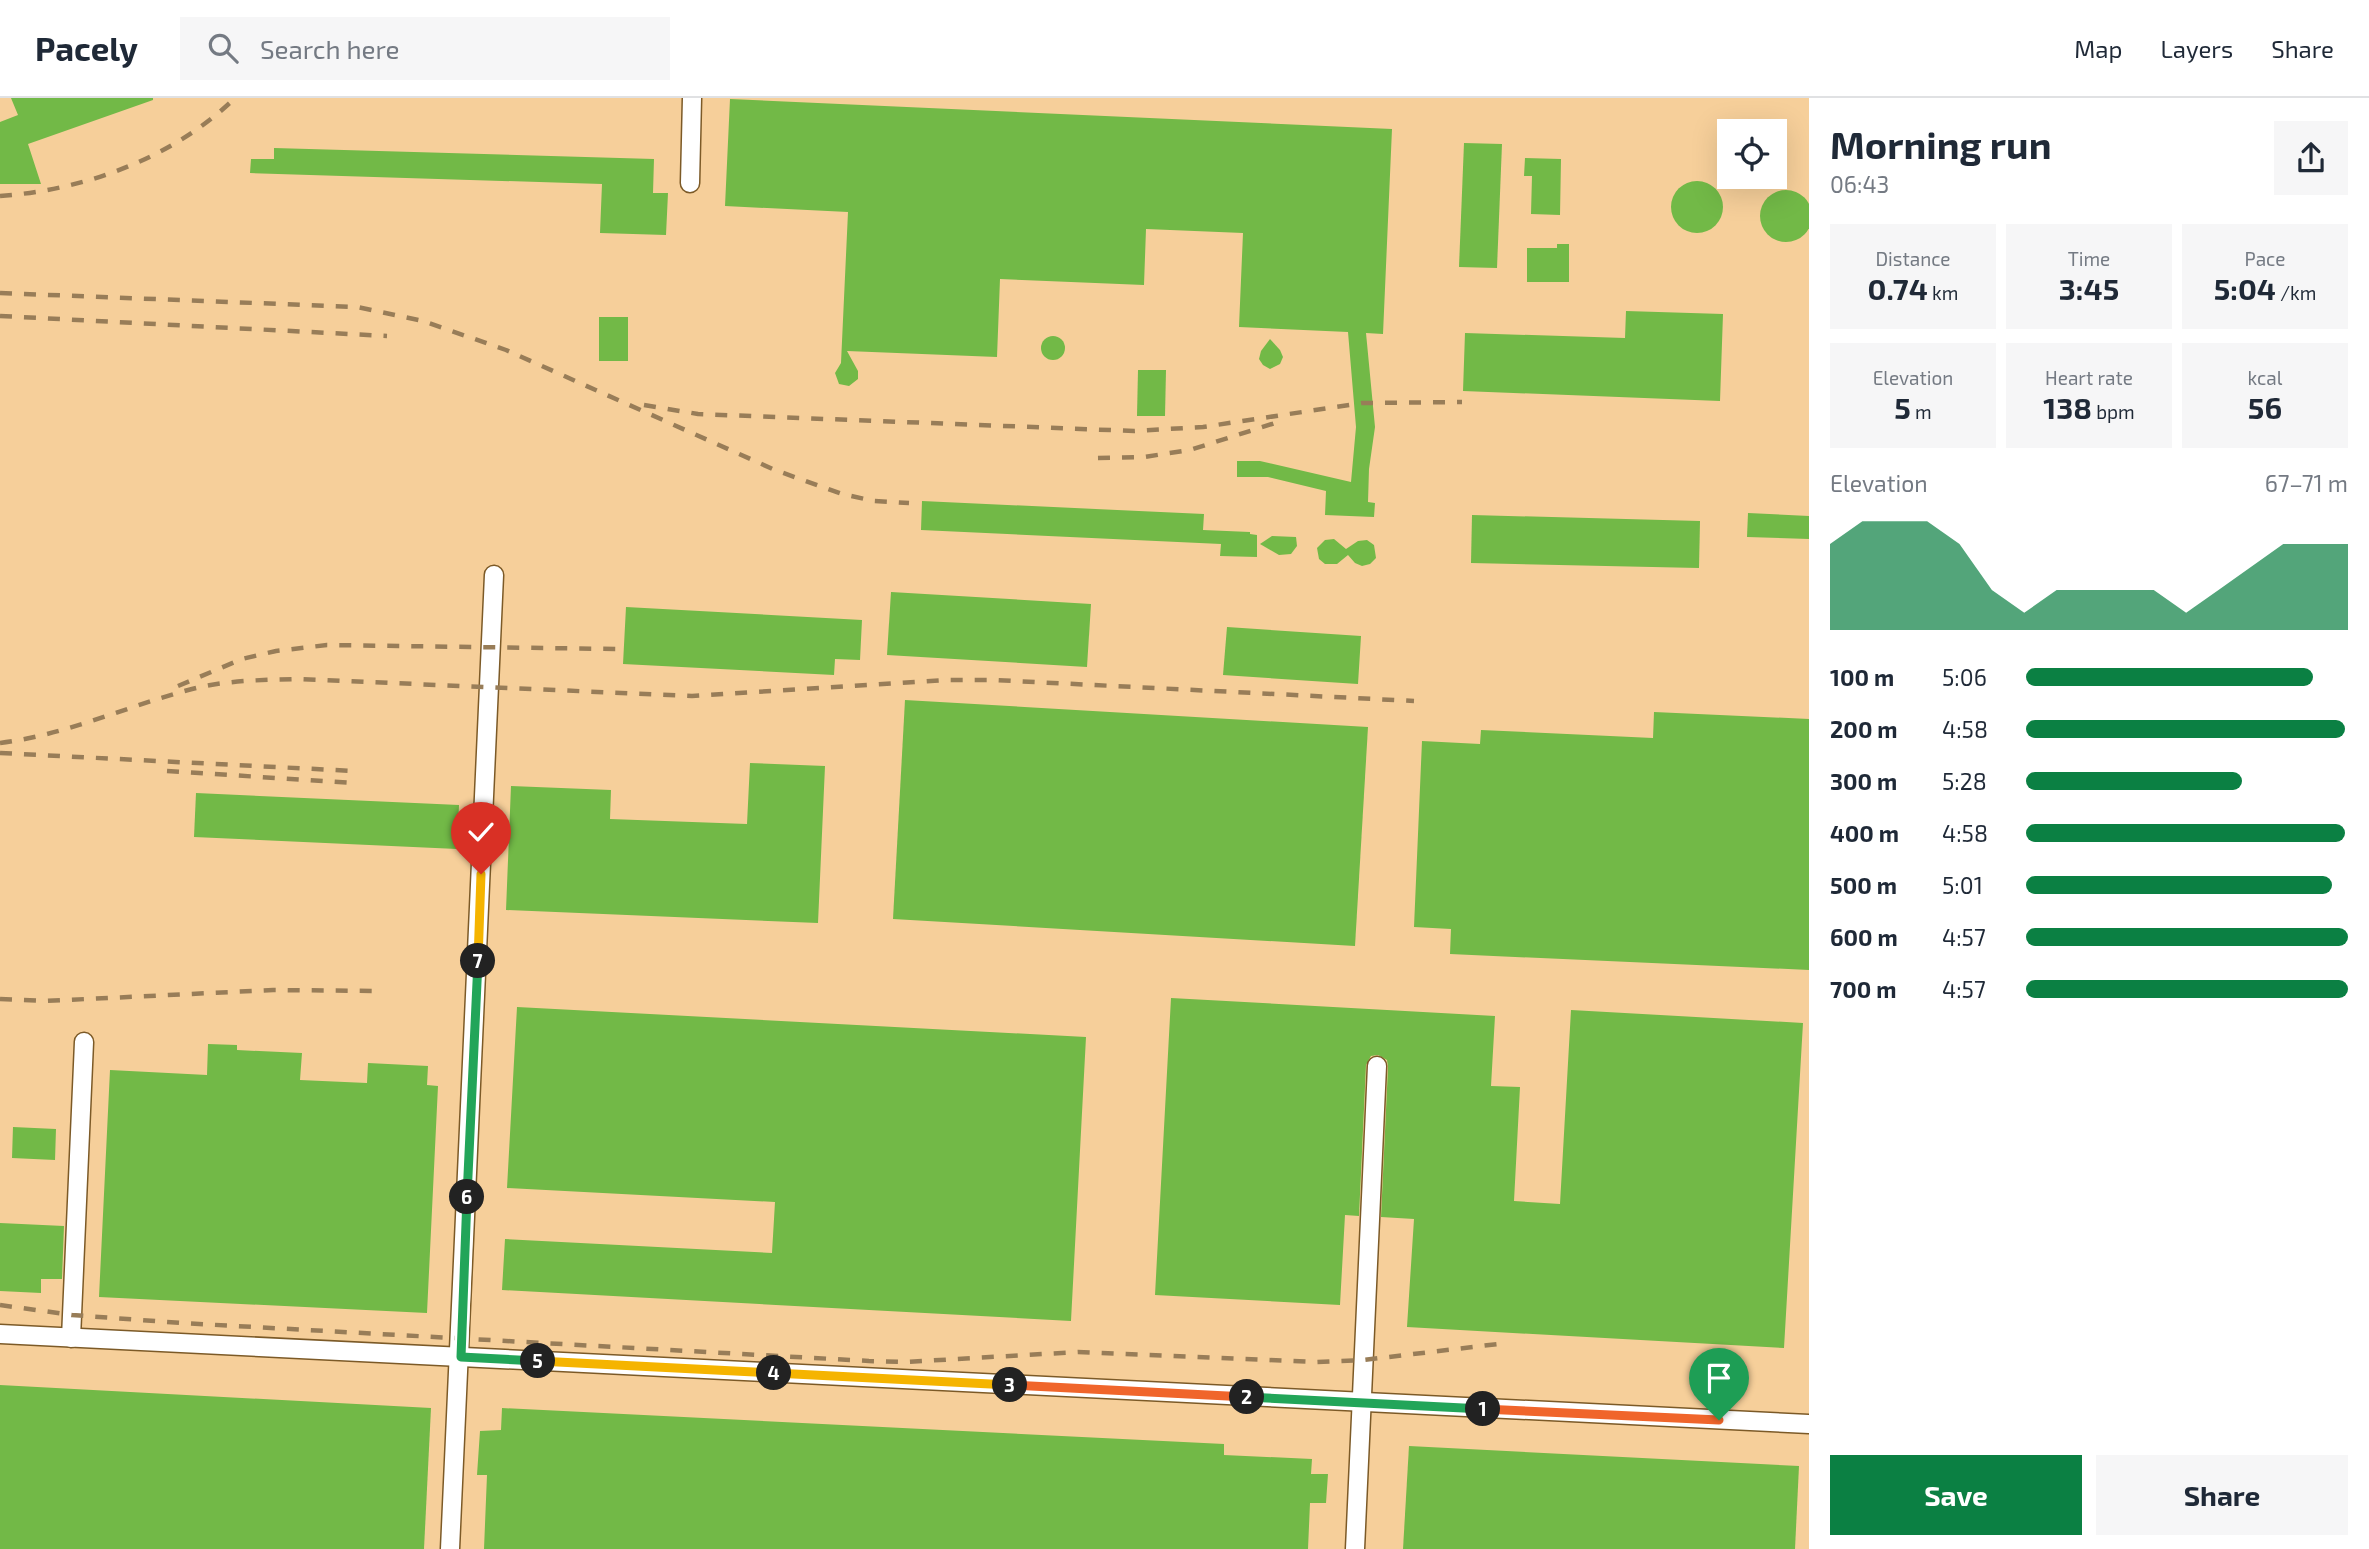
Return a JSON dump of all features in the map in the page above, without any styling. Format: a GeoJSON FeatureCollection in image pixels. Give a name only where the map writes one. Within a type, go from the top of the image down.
{"type":"FeatureCollection","features":[{"type":"Feature","properties":{"kind":"lane"},"geometry":{"type":"LineString","coordinates":[[690,183],[692,98]]}},
{"type":"Feature","properties":{"kind":"lane"},"geometry":{"type":"LineString","coordinates":[[450,1549],[461,1357],[494,575]]}},
{"type":"Feature","properties":{"kind":"lane"},"geometry":{"type":"LineString","coordinates":[[71,1338],[84,1042]]}},
{"type":"Feature","properties":{"kind":"lane"},"geometry":{"type":"LineString","coordinates":[[1355,1549],[1377,1066]]}},
{"type":"Feature","properties":{"kind":"lane"},"geometry":{"type":"LineString","coordinates":[[0,1334],[1809,1424]]}},
{"type":"Feature","properties":{"kind":"building"},"geometry":{"type":"Polygon","coordinates":[[[11,98],[153,100],[28,144],[41,184],[0,184],[0,122],[18,115],[11,98]]]}},
{"type":"Feature","properties":{"kind":"building"},"geometry":{"type":"Polygon","coordinates":[[[730,99],[1392,129],[1383,334],[1366,333],[1375,427],[1368,502],[1375,503],[1374,517],[1325,515],[1326,491],[1268,477],[1237,477],[1237,461],[1260,461],[1351,482],[1356,427],[1348,332],[1239,327],[1243,233],[1146,229],[1144,285],[1000,279],[997,357],[847,351],[858,371],[858,379],[849,386],[839,384],[835,373],[841,363],[848,212],[725,206],[730,99]]]}},
{"type":"Feature","properties":{"kind":"building"},"geometry":{"type":"Polygon","coordinates":[[[1464,143],[1502,144],[1497,268],[1459,267],[1464,143]]]}},
{"type":"Feature","properties":{"kind":"building"},"geometry":{"type":"Polygon","coordinates":[[[274,148],[654,159],[653,193],[668,193],[666,235],[600,233],[602,184],[250,173],[251,159],[274,159],[274,148]]]}},
{"type":"Feature","properties":{"kind":"building"},"geometry":{"type":"Polygon","coordinates":[[[1525,158],[1561,159],[1560,215],[1531,214],[1532,176],[1524,176],[1525,158]]]}},
{"type":"Feature","properties":{"kind":"building"},"geometry":{"type":"Polygon","coordinates":[[[1697,181],[1716,188],[1723,207],[1716,226],[1697,233],[1678,226],[1671,207],[1678,188],[1697,181]]]}},
{"type":"Feature","properties":{"kind":"building"},"geometry":{"type":"Polygon","coordinates":[[[1786,190],[1796,192],[1809,205],[1809,227],[1804,234],[1796,240],[1786,242],[1776,240],[1768,234],[1762,226],[1760,216],[1762,206],[1768,198],[1776,192],[1786,190]]]}},
{"type":"Feature","properties":{"kind":"building"},"geometry":{"type":"Polygon","coordinates":[[[1557,244],[1569,244],[1569,282],[1527,282],[1527,248],[1557,248],[1557,244]]]}},
{"type":"Feature","properties":{"kind":"building"},"geometry":{"type":"Polygon","coordinates":[[[1626,311],[1723,314],[1720,401],[1463,391],[1465,333],[1625,338],[1626,311]]]}},
{"type":"Feature","properties":{"kind":"building"},"geometry":{"type":"Polygon","coordinates":[[[599,317],[628,317],[628,361],[599,361],[599,317]]]}},
{"type":"Feature","properties":{"kind":"building"},"geometry":{"type":"Polygon","coordinates":[[[1053,336],[1061,340],[1065,348],[1061,356],[1053,360],[1045,356],[1041,348],[1045,340],[1053,336]]]}},
{"type":"Feature","properties":{"kind":"building"},"geometry":{"type":"Polygon","coordinates":[[[1270,339],[1283,357],[1280,364],[1270,369],[1259,359],[1261,351],[1270,339]]]}},
{"type":"Feature","properties":{"kind":"building"},"geometry":{"type":"Polygon","coordinates":[[[1138,370],[1166,370],[1165,416],[1137,416],[1138,370]]]}},
{"type":"Feature","properties":{"kind":"building"},"geometry":{"type":"Polygon","coordinates":[[[922,501],[1204,514],[1203,530],[1250,532],[1257,535],[1257,557],[1220,556],[1221,544],[921,530],[922,501]]]}},
{"type":"Feature","properties":{"kind":"building"},"geometry":{"type":"Polygon","coordinates":[[[1748,513],[1809,516],[1809,539],[1747,537],[1748,513]]]}},
{"type":"Feature","properties":{"kind":"building"},"geometry":{"type":"Polygon","coordinates":[[[1472,515],[1700,521],[1699,568],[1471,563],[1472,515]]]}},
{"type":"Feature","properties":{"kind":"building"},"geometry":{"type":"Polygon","coordinates":[[[1272,536],[1296,537],[1297,546],[1291,554],[1279,555],[1260,544],[1272,536]]]}},
{"type":"Feature","properties":{"kind":"building"},"geometry":{"type":"Polygon","coordinates":[[[1334,539],[1346,549],[1358,541],[1367,540],[1374,545],[1376,558],[1370,564],[1362,566],[1348,555],[1337,564],[1325,564],[1319,559],[1317,548],[1325,540],[1334,539]]]}},
{"type":"Feature","properties":{"kind":"building"},"geometry":{"type":"Polygon","coordinates":[[[891,592],[1091,604],[1087,667],[887,655],[891,592]]]}},
{"type":"Feature","properties":{"kind":"building"},"geometry":{"type":"Polygon","coordinates":[[[626,607],[862,620],[860,660],[835,659],[834,675],[623,664],[626,607]]]}},
{"type":"Feature","properties":{"kind":"building"},"geometry":{"type":"Polygon","coordinates":[[[1227,627],[1361,636],[1358,684],[1223,675],[1227,627]]]}},
{"type":"Feature","properties":{"kind":"building"},"geometry":{"type":"Polygon","coordinates":[[[905,700],[1368,727],[1355,946],[893,919],[905,700]]]}},
{"type":"Feature","properties":{"kind":"building"},"geometry":{"type":"Polygon","coordinates":[[[1654,712],[1809,719],[1809,970],[1450,954],[1451,929],[1414,927],[1422,741],[1480,744],[1481,730],[1653,738],[1654,712]]]}},
{"type":"Feature","properties":{"kind":"building"},"geometry":{"type":"Polygon","coordinates":[[[750,763],[825,766],[818,923],[506,910],[511,786],[611,790],[610,819],[747,824],[750,763]]]}},
{"type":"Feature","properties":{"kind":"building"},"geometry":{"type":"Polygon","coordinates":[[[196,793],[459,805],[457,849],[194,837],[196,793]]]}},
{"type":"Feature","properties":{"kind":"building"},"geometry":{"type":"Polygon","coordinates":[[[1171,998],[1495,1016],[1491,1086],[1520,1087],[1514,1201],[1560,1204],[1571,1010],[1803,1023],[1784,1348],[1407,1327],[1414,1219],[1381,1217],[1388,1067],[1387,1060],[1378,1055],[1371,1056],[1366,1065],[1359,1216],[1345,1215],[1340,1305],[1155,1295],[1171,998]]]}},
{"type":"Feature","properties":{"kind":"building"},"geometry":{"type":"Polygon","coordinates":[[[517,1007],[1086,1037],[1071,1321],[502,1290],[505,1239],[772,1253],[775,1202],[507,1188],[517,1007]]]}},
{"type":"Feature","properties":{"kind":"building"},"geometry":{"type":"Polygon","coordinates":[[[208,1044],[237,1045],[237,1050],[302,1053],[300,1080],[367,1083],[368,1063],[428,1066],[427,1085],[438,1086],[427,1313],[99,1297],[110,1070],[207,1075],[208,1044]]]}},
{"type":"Feature","properties":{"kind":"building"},"geometry":{"type":"Polygon","coordinates":[[[13,1127],[56,1129],[55,1160],[12,1158],[13,1127]]]}},
{"type":"Feature","properties":{"kind":"building"},"geometry":{"type":"Polygon","coordinates":[[[0,1223],[64,1226],[62,1279],[41,1279],[41,1293],[0,1291],[0,1223]]]}},
{"type":"Feature","properties":{"kind":"building"},"geometry":{"type":"Polygon","coordinates":[[[0,1385],[431,1408],[424,1549],[0,1549],[0,1385]]]}},
{"type":"Feature","properties":{"kind":"building"},"geometry":{"type":"Polygon","coordinates":[[[502,1408],[1224,1444],[1224,1455],[1312,1459],[1311,1474],[1328,1474],[1326,1503],[1310,1503],[1308,1549],[484,1549],[487,1475],[477,1475],[480,1431],[501,1430],[502,1408]]]}},
{"type":"Feature","properties":{"kind":"building"},"geometry":{"type":"Polygon","coordinates":[[[1409,1446],[1799,1466],[1795,1549],[1403,1549],[1409,1446]]]}},
{"type":"Feature","properties":{"kind":"railway"},"geometry":{"type":"LineString","coordinates":[[0,196],[64,187],[126,167],[184,138],[235,98]]}},
{"type":"Feature","properties":{"kind":"railway"},"geometry":{"type":"LineString","coordinates":[[0,293],[357,307],[423,321],[506,350],[775,470],[842,494],[874,501],[909,503]]}},
{"type":"Feature","properties":{"kind":"railway"},"geometry":{"type":"LineString","coordinates":[[0,316],[387,336]]}},
{"type":"Feature","properties":{"kind":"railway"},"geometry":{"type":"LineString","coordinates":[[644,405],[698,414],[1134,431],[1203,427],[1362,403],[1462,402]]}},
{"type":"Feature","properties":{"kind":"railway"},"geometry":{"type":"LineString","coordinates":[[1098,458],[1144,457],[1190,450],[1275,423]]}},
{"type":"Feature","properties":{"kind":"railway"},"geometry":{"type":"LineString","coordinates":[[178,686],[242,659],[276,651],[327,645],[618,649]]}},
{"type":"Feature","properties":{"kind":"railway"},"geometry":{"type":"LineString","coordinates":[[0,743],[49,734],[205,686],[299,679],[692,696],[945,680],[994,680],[1414,701]]}},
{"type":"Feature","properties":{"kind":"railway"},"geometry":{"type":"LineString","coordinates":[[0,753],[354,771]]}},
{"type":"Feature","properties":{"kind":"railway"},"geometry":{"type":"LineString","coordinates":[[167,771],[354,783]]}},
{"type":"Feature","properties":{"kind":"railway"},"geometry":{"type":"LineString","coordinates":[[0,999],[45,1001],[273,990],[379,991]]}},
{"type":"Feature","properties":{"kind":"railway"},"geometry":{"type":"LineString","coordinates":[[0,1305],[72,1315],[181,1323],[905,1362],[1078,1352],[1316,1362],[1363,1360],[1498,1344]]}},
{"type":"Feature","properties":{"kind":"route"},"geometry":{"type":"LineString","coordinates":[[481,874],[461,1357],[1719,1420]]}}]}
